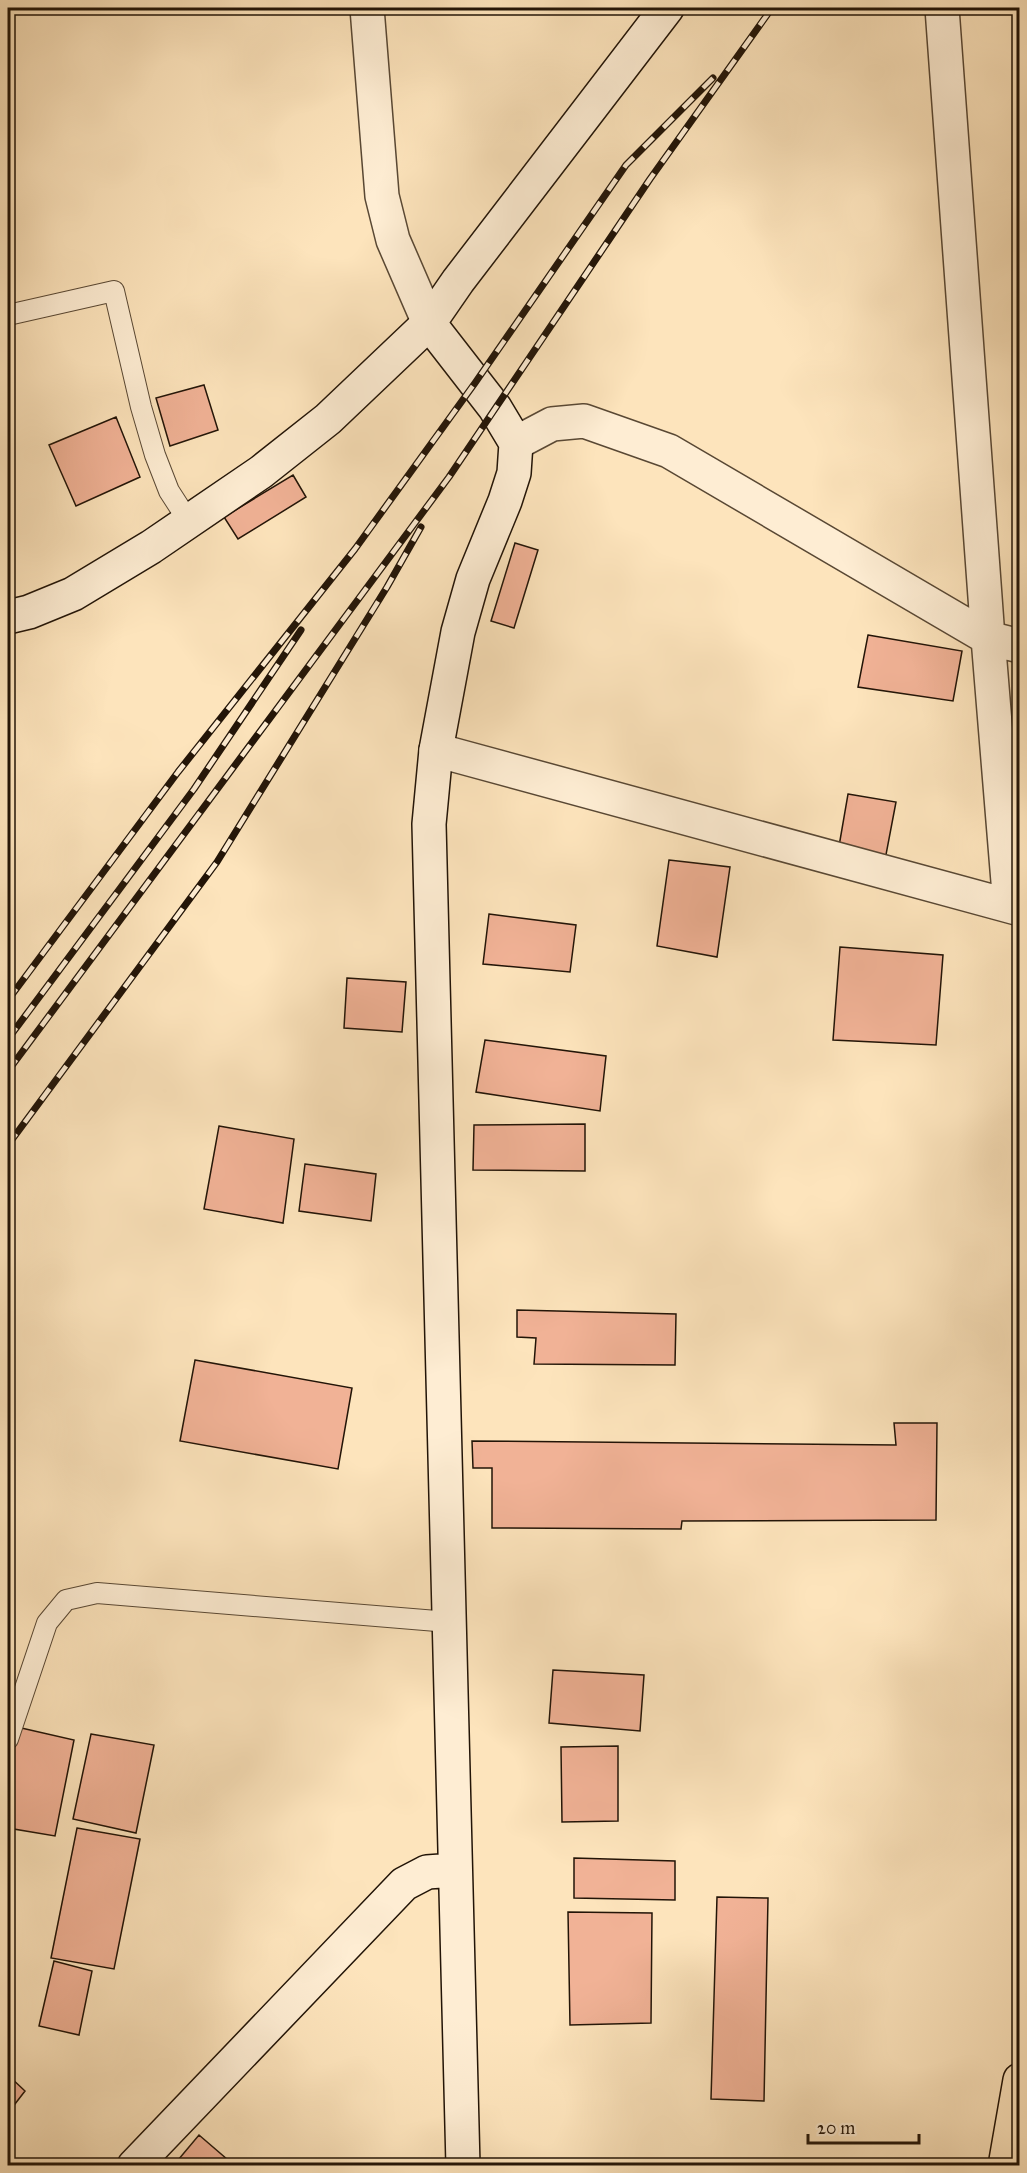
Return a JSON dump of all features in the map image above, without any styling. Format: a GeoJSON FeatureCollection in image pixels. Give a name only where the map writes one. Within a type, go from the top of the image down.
{"type":"FeatureCollection","features":[{"type":"Feature","properties":{"kind":"main road"},"geometry":{"type":"LineString","coordinates":[[1005,2166],[1020,2080]]}},
{"type":"Feature","properties":{"kind":"street"},"geometry":{"type":"LineString","coordinates":[[367,8],[382,196],[393,240],[429,323],[495,408],[516,443],[514,473],[473,579],[458,632],[436,750],[429,824],[463,2166]]}},
{"type":"Feature","properties":{"kind":"street"},"geometry":{"type":"LineString","coordinates":[[8,617],[29,612],[73,594],[111,572],[261,472],[328,418],[429,323],[458,281],[667,8]]}},
{"type":"Feature","properties":{"kind":"street"},"geometry":{"type":"LineString","coordinates":[[436,750],[1015,908],[988,638],[942,8]]}},
{"type":"Feature","properties":{"kind":"street"},"geometry":{"type":"LineString","coordinates":[[516,443],[552,424],[584,421],[669,451],[988,638],[1020,646]]}},
{"type":"Feature","properties":{"kind":"street"},"geometry":{"type":"LineString","coordinates":[[134,2166],[404,1884],[426,1872],[455,1870]]}},
{"type":"Feature","properties":{"kind":"lane"},"geometry":{"type":"LineString","coordinates":[[8,315],[114,291],[141,407],[155,455],[169,491],[189,522]]}},
{"type":"Feature","properties":{"kind":"lane"},"geometry":{"type":"LineString","coordinates":[[8,1739],[47,1623],[66,1600],[97,1593],[449,1622]]}},
{"type":"Feature","properties":{"kind":"building"},"geometry":{"type":"Polygon","coordinates":[[[204,385],[218,430],[170,446],[156,398],[204,385]]]}},
{"type":"Feature","properties":{"kind":"building"},"geometry":{"type":"Polygon","coordinates":[[[116,417],[140,477],[76,506],[49,445],[116,417]]]}},
{"type":"Feature","properties":{"kind":"building"},"geometry":{"type":"Polygon","coordinates":[[[293,475],[306,497],[238,539],[224,517],[293,475]]]}},
{"type":"Feature","properties":{"kind":"building"},"geometry":{"type":"Polygon","coordinates":[[[515,543],[538,550],[514,628],[491,621],[515,543]]]}},
{"type":"Feature","properties":{"kind":"building"},"geometry":{"type":"Polygon","coordinates":[[[868,635],[962,651],[953,701],[858,687],[868,635]]]}},
{"type":"Feature","properties":{"kind":"building"},"geometry":{"type":"Polygon","coordinates":[[[1016,761],[1020,761],[1020,795],[1012,795],[1016,761]]]}},
{"type":"Feature","properties":{"kind":"building"},"geometry":{"type":"Polygon","coordinates":[[[848,794],[896,802],[885,860],[838,852],[848,794]]]}},
{"type":"Feature","properties":{"kind":"building"},"geometry":{"type":"Polygon","coordinates":[[[669,860],[730,867],[717,957],[657,946],[669,860]]]}},
{"type":"Feature","properties":{"kind":"building"},"geometry":{"type":"Polygon","coordinates":[[[489,914],[576,925],[570,972],[483,964],[489,914]]]}},
{"type":"Feature","properties":{"kind":"building"},"geometry":{"type":"Polygon","coordinates":[[[840,947],[943,955],[936,1045],[833,1040],[840,947]]]}},
{"type":"Feature","properties":{"kind":"building"},"geometry":{"type":"Polygon","coordinates":[[[347,978],[406,982],[402,1032],[344,1028],[347,978]]]}},
{"type":"Feature","properties":{"kind":"building"},"geometry":{"type":"Polygon","coordinates":[[[485,1040],[606,1056],[600,1111],[476,1092],[485,1040]]]}},
{"type":"Feature","properties":{"kind":"building"},"geometry":{"type":"Polygon","coordinates":[[[585,1124],[585,1171],[473,1170],[474,1125],[585,1124]]]}},
{"type":"Feature","properties":{"kind":"building"},"geometry":{"type":"Polygon","coordinates":[[[219,1126],[294,1139],[283,1223],[204,1209],[219,1126]]]}},
{"type":"Feature","properties":{"kind":"building"},"geometry":{"type":"Polygon","coordinates":[[[305,1164],[376,1174],[371,1221],[299,1211],[305,1164]]]}},
{"type":"Feature","properties":{"kind":"building"},"geometry":{"type":"Polygon","coordinates":[[[517,1310],[676,1314],[675,1365],[534,1364],[536,1338],[517,1337],[517,1310]]]}},
{"type":"Feature","properties":{"kind":"building"},"geometry":{"type":"Polygon","coordinates":[[[195,1360],[352,1388],[338,1469],[180,1441],[195,1360]]]}},
{"type":"Feature","properties":{"kind":"building"},"geometry":{"type":"Polygon","coordinates":[[[894,1423],[937,1423],[936,1520],[682,1521],[681,1529],[492,1528],[492,1468],[473,1468],[472,1441],[896,1445],[894,1423]]]}},
{"type":"Feature","properties":{"kind":"building"},"geometry":{"type":"Polygon","coordinates":[[[553,1670],[644,1675],[640,1731],[549,1723],[553,1670]]]}},
{"type":"Feature","properties":{"kind":"building"},"geometry":{"type":"Polygon","coordinates":[[[17,1727],[74,1740],[55,1836],[8,1828],[8,1781],[17,1727]]]}},
{"type":"Feature","properties":{"kind":"building"},"geometry":{"type":"Polygon","coordinates":[[[91,1734],[154,1745],[136,1833],[73,1819],[91,1734]]]}},
{"type":"Feature","properties":{"kind":"building"},"geometry":{"type":"Polygon","coordinates":[[[618,1746],[618,1821],[562,1822],[561,1747],[618,1746]]]}},
{"type":"Feature","properties":{"kind":"building"},"geometry":{"type":"Polygon","coordinates":[[[77,1828],[140,1839],[114,1969],[51,1958],[77,1828]]]}},
{"type":"Feature","properties":{"kind":"building"},"geometry":{"type":"Polygon","coordinates":[[[574,1858],[675,1861],[675,1900],[574,1898],[574,1858]]]}},
{"type":"Feature","properties":{"kind":"building"},"geometry":{"type":"Polygon","coordinates":[[[717,1897],[768,1898],[764,2101],[711,2099],[717,1897]]]}},
{"type":"Feature","properties":{"kind":"building"},"geometry":{"type":"Polygon","coordinates":[[[568,1912],[652,1913],[651,2023],[570,2025],[568,1912]]]}},
{"type":"Feature","properties":{"kind":"building"},"geometry":{"type":"Polygon","coordinates":[[[54,1961],[92,1971],[79,2035],[39,2026],[54,1961]]]}},
{"type":"Feature","properties":{"kind":"building"},"geometry":{"type":"Polygon","coordinates":[[[8,2075],[25,2091],[8,2113],[8,2075]]]}},
{"type":"Feature","properties":{"kind":"building"},"geometry":{"type":"Polygon","coordinates":[[[199,2135],[235,2166],[173,2166],[199,2135]]]}},
{"type":"Feature","properties":{"kind":"railway"},"geometry":{"type":"LineString","coordinates":[[8,1071],[449,477],[650,179],[772,8]]}},
{"type":"Feature","properties":{"kind":"railway"},"geometry":{"type":"LineString","coordinates":[[8,1000],[178,772],[355,549],[475,383],[626,165],[713,78]]}},
{"type":"Feature","properties":{"kind":"railway"},"geometry":{"type":"LineString","coordinates":[[8,1145],[217,862],[387,587],[421,527]]}},
{"type":"Feature","properties":{"kind":"railway"},"geometry":{"type":"LineString","coordinates":[[8,1039],[194,789],[301,630]]}}]}
